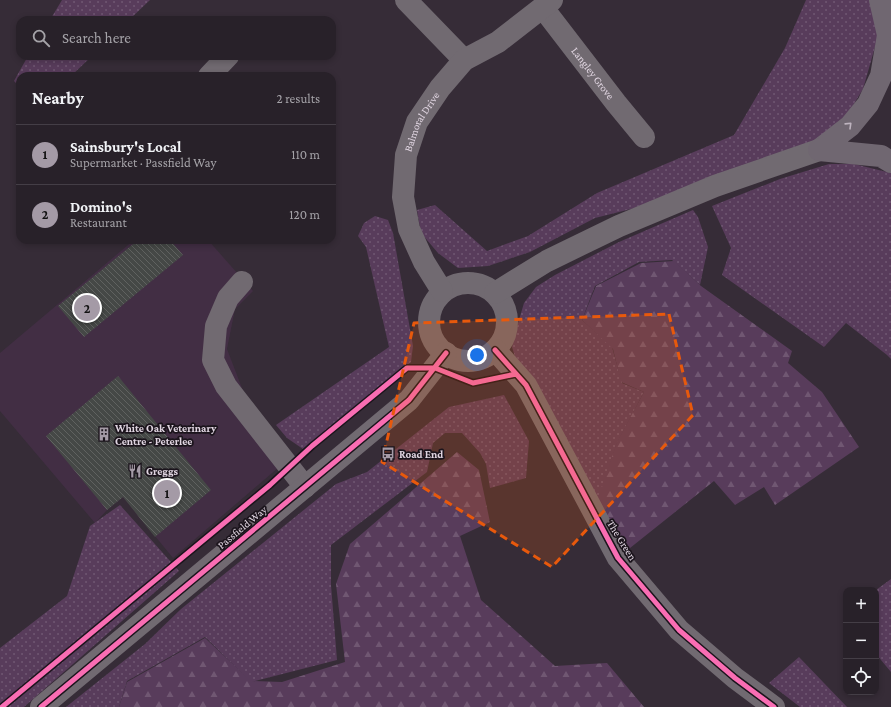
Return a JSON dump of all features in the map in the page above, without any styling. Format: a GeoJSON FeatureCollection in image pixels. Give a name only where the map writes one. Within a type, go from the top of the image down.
{"type":"FeatureCollection","features":[{"type":"Feature","properties":{"kind":"highway"},"geometry":{"type":"LineString","coordinates":[[819,150],[850,126],[868,104],[881,76],[888,35],[880,0]]}},
{"type":"Feature","properties":{"kind":"highway"},"geometry":{"type":"LineString","coordinates":[[819,150],[881,156],[891,162]]}},
{"type":"Feature","properties":{"kind":"street"},"geometry":{"type":"LineString","coordinates":[[406,0],[464,60]]}},
{"type":"Feature","properties":{"kind":"street","name":"Balmoral Drive"},"geometry":{"type":"LineString","coordinates":[[442,291],[424,262],[409,229],[402,197],[406,155],[417,122],[440,88],[464,60],[498,42],[547,4]]}},
{"type":"Feature","properties":{"kind":"street","name":"Langley Grove"},"geometry":{"type":"LineString","coordinates":[[547,4],[616,103],[644,137]]}},
{"type":"Feature","properties":{"kind":"street"},"geometry":{"type":"LineString","coordinates":[[213,72],[224,60]]}},
{"type":"Feature","properties":{"kind":"street"},"geometry":{"type":"LineString","coordinates":[[495,293],[547,262],[619,226],[715,186],[819,150]]}},
{"type":"Feature","properties":{"kind":"street"},"geometry":{"type":"LineString","coordinates":[[242,282],[228,298],[216,326],[213,360],[226,386],[305,487]]}},
{"type":"Feature","properties":{"kind":"street"},"geometry":{"type":"LineString","coordinates":[[471,282],[484,285],[495,293],[503,303],[507,316],[507,327],[503,340],[495,350],[484,358],[471,361],[462,360],[438,348],[433,340],[429,327],[431,308],[442,291],[454,285],[471,282]]}},
{"type":"Feature","properties":{"kind":"street","name":"The Green"},"geometry":{"type":"LineString","coordinates":[[495,350],[526,386],[618,558],[680,630],[735,678],[774,707]]}},
{"type":"Feature","properties":{"kind":"street","name":"Passfield Way"},"geometry":{"type":"LineString","coordinates":[[41,707],[409,400],[446,353]]}},
{"type":"Feature","properties":{"kind":"highlighted area"},"geometry":{"type":"Polygon","coordinates":[[[669,314],[693,415],[552,567],[382,462],[414,323],[669,314]]]}},
{"type":"Feature","properties":{"kind":"shaded area"},"geometry":{"type":"Polygon","coordinates":[[[129,244],[212,244],[253,291],[235,309],[227,349],[245,396],[293,455],[173,558],[123,497],[107,510],[95,523],[0,411],[0,353],[129,244]]]}},
{"type":"Feature","properties":{"kind":"green space"},"geometry":{"type":"Polygon","coordinates":[[[62,0],[150,0],[133,16],[52,16],[62,0]]]}},
{"type":"Feature","properties":{"kind":"green space"},"geometry":{"type":"Polygon","coordinates":[[[806,0],[870,0],[879,33],[863,89],[843,122],[816,141],[639,207],[595,218],[530,252],[488,266],[458,268],[438,253],[421,233],[417,210],[435,205],[487,251],[528,236],[597,193],[734,135],[785,48],[806,0]]]}},
{"type":"Feature","properties":{"kind":"green space"},"geometry":{"type":"Polygon","coordinates":[[[26,60],[88,60],[75,72],[19,72],[26,60]]]}},
{"type":"Feature","properties":{"kind":"green space"},"geometry":{"type":"Polygon","coordinates":[[[829,164],[854,164],[891,173],[891,359],[846,323],[824,347],[722,275],[731,248],[712,206],[780,179],[829,164]]]}},
{"type":"Feature","properties":{"kind":"green space"},"geometry":{"type":"Polygon","coordinates":[[[693,210],[698,217],[708,247],[700,285],[672,260],[639,262],[595,286],[582,320],[612,347],[622,383],[644,392],[617,443],[597,503],[516,360],[512,347],[524,303],[536,287],[555,275],[619,242],[693,210]]]}},
{"type":"Feature","properties":{"kind":"green space"},"geometry":{"type":"Polygon","coordinates":[[[375,216],[388,220],[393,233],[413,346],[411,362],[303,449],[287,438],[276,425],[389,347],[366,247],[358,236],[364,223],[375,216]]]}},
{"type":"Feature","properties":{"kind":"green space"},"geometry":{"type":"Polygon","coordinates":[[[674,261],[701,286],[792,351],[788,363],[822,392],[859,447],[775,505],[764,487],[735,505],[714,481],[625,552],[596,503],[617,442],[644,392],[621,382],[613,349],[582,320],[596,286],[641,263],[674,261]]]}},
{"type":"Feature","properties":{"kind":"green space"},"geometry":{"type":"Polygon","coordinates":[[[504,395],[529,441],[526,478],[490,488],[486,464],[480,453],[462,433],[445,433],[433,443],[427,472],[331,545],[331,585],[337,660],[251,682],[205,637],[127,681],[119,707],[66,707],[145,644],[181,609],[336,484],[367,472],[449,407],[504,395]]]}},
{"type":"Feature","properties":{"kind":"green space"},"geometry":{"type":"Polygon","coordinates":[[[457,452],[479,470],[490,522],[460,536],[481,600],[555,666],[607,663],[644,707],[119,707],[127,682],[205,638],[251,681],[282,682],[345,662],[336,584],[350,544],[457,452]]]}},
{"type":"Feature","properties":{"kind":"green space"},"geometry":{"type":"Polygon","coordinates":[[[120,505],[179,571],[24,707],[0,707],[0,648],[67,596],[90,526],[120,505]]]}},
{"type":"Feature","properties":{"kind":"green space"},"geometry":{"type":"Polygon","coordinates":[[[891,579],[891,672],[879,658],[879,588],[891,579]]]}},
{"type":"Feature","properties":{"kind":"green space"},"geometry":{"type":"Polygon","coordinates":[[[799,657],[847,707],[800,707],[769,683],[799,657]]]}},
{"type":"Feature","properties":{"kind":"building"},"geometry":{"type":"Polygon","coordinates":[[[133,244],[173,244],[183,255],[84,337],[58,306],[133,244]]]}},
{"type":"Feature","properties":{"kind":"building"},"geometry":{"type":"Polygon","coordinates":[[[118,376],[211,490],[155,537],[123,497],[107,510],[46,436],[118,376]]]}},
{"type":"Feature","properties":{"kind":"cycle path"},"geometry":{"type":"LineString","coordinates":[[495,350],[526,385],[618,558],[679,630],[735,678],[774,707]]}},
{"type":"Feature","properties":{"kind":"cycle path"},"geometry":{"type":"LineString","coordinates":[[41,707],[409,400],[446,353]]}},
{"type":"Feature","properties":{"kind":"cycle path"},"geometry":{"type":"LineString","coordinates":[[2,707],[270,485],[312,446],[407,368],[435,368],[473,383],[516,374]]}},
{"type":"Feature","properties":{"kind":"place","name":"Domino's"},"geometry":{"type":"Point","coordinates":[87,308]}},
{"type":"Feature","properties":{"kind":"place","name":"White Oak Veterinary Centre - Peterlee"},"geometry":{"type":"Point","coordinates":[104,434]}},
{"type":"Feature","properties":{"kind":"place","name":"Road End"},"geometry":{"type":"Point","coordinates":[388,454]}},
{"type":"Feature","properties":{"kind":"place","name":"Greggs"},"geometry":{"type":"Point","coordinates":[135,471]}},
{"type":"Feature","properties":{"kind":"place","name":"Sainsbury's Local"},"geometry":{"type":"Point","coordinates":[167,493]}}]}
